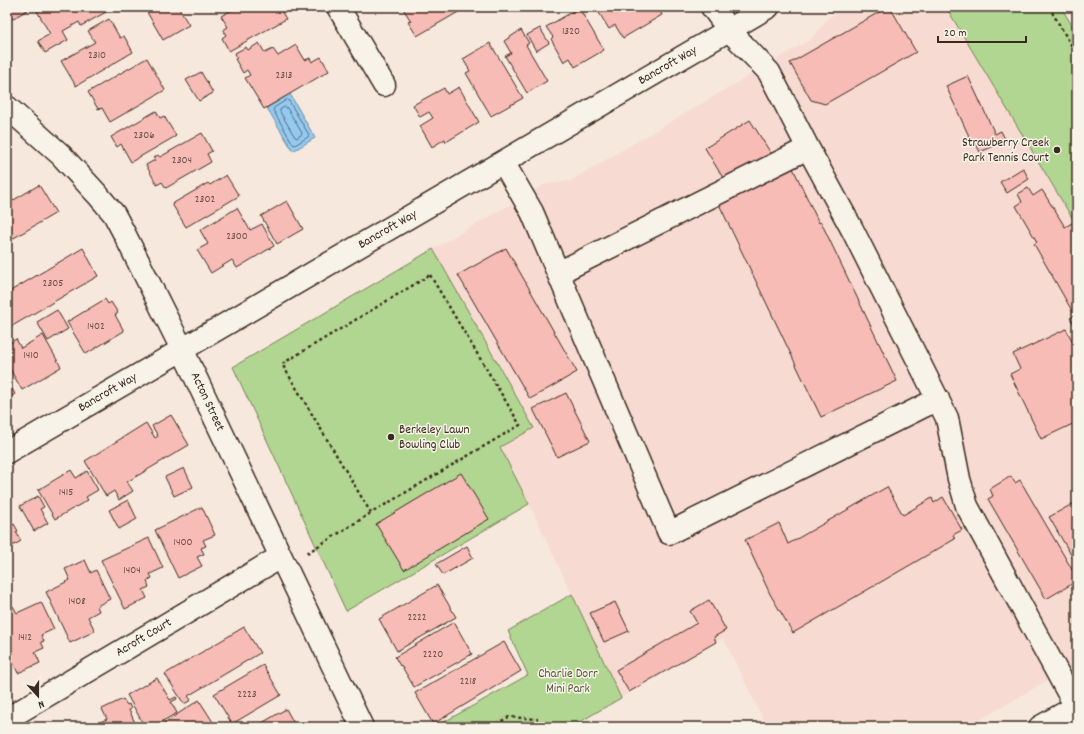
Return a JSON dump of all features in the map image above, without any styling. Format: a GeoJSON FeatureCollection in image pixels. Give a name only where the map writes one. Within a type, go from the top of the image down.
{"type":"FeatureCollection","features":[{"type":"Feature","properties":{"kind":"street"},"geometry":{"type":"LineString","coordinates":[[338,7],[384,85]]}},
{"type":"Feature","properties":{"kind":"street"},"geometry":{"type":"LineString","coordinates":[[712,7],[729,30],[769,72],[852,229],[938,398],[947,418],[959,479],[967,506],[1077,706],[1040,727]]}},
{"type":"Feature","properties":{"kind":"street","name":"Bancroft Way"},"geometry":{"type":"LineString","coordinates":[[7,452],[768,7]]}},
{"type":"Feature","properties":{"kind":"street","name":"Acton Street"},"geometry":{"type":"LineString","coordinates":[[7,107],[61,154],[114,214],[182,349],[362,727]]}},
{"type":"Feature","properties":{"kind":"street"},"geometry":{"type":"LineString","coordinates":[[558,273],[808,148]]}},
{"type":"Feature","properties":{"kind":"street"},"geometry":{"type":"LineString","coordinates":[[504,162],[532,212],[669,533],[938,398]]}},
{"type":"Feature","properties":{"kind":"street","name":"Acroft Court"},"geometry":{"type":"LineString","coordinates":[[7,719],[283,562]]}},
{"type":"Feature","properties":{"kind":"path"},"geometry":{"type":"LineString","coordinates":[[1049,7],[1077,55]]}},
{"type":"Feature","properties":{"kind":"path"},"geometry":{"type":"LineString","coordinates":[[283,562],[371,513],[520,425],[430,275],[282,364],[371,513]]}},
{"type":"Feature","properties":{"kind":"path"},"geometry":{"type":"LineString","coordinates":[[490,727],[509,717],[538,718]]}},
{"type":"Feature","properties":{"kind":"shaded area"},"geometry":{"type":"Polygon","coordinates":[[[846,7],[947,7],[1077,225],[1077,663],[968,727],[767,727],[723,638],[621,698],[529,504],[500,447],[534,427],[433,249],[545,184],[570,181],[811,39],[829,17],[846,7]]]}},
{"type":"Feature","properties":{"kind":"green space"},"geometry":{"type":"Polygon","coordinates":[[[946,7],[1061,7],[1077,34],[1077,226],[946,7]]]}},
{"type":"Feature","properties":{"kind":"green space","name":"Berkeley Lawn Bowling Club"},"geometry":{"type":"Polygon","coordinates":[[[433,249],[534,428],[500,447],[529,504],[346,611],[233,367],[433,249]]]}},
{"type":"Feature","properties":{"kind":"green space","name":"Charlie Dorr Mini Park"},"geometry":{"type":"Polygon","coordinates":[[[572,594],[621,698],[571,727],[435,727],[528,675],[508,631],[572,594]]]}},
{"type":"Feature","properties":{"kind":"water"},"geometry":{"type":"Polygon","coordinates":[[[290,94],[315,138],[293,151],[267,108],[290,94]]]}},
{"type":"Feature","properties":{"kind":"building"},"geometry":{"type":"Polygon","coordinates":[[[7,7],[27,7],[29,9],[7,22],[7,7]]]}},
{"type":"Feature","properties":{"kind":"building"},"geometry":{"type":"Polygon","coordinates":[[[44,7],[115,7],[81,26],[79,22],[63,31],[68,40],[45,53],[38,41],[50,34],[37,11],[44,7]]]}},
{"type":"Feature","properties":{"kind":"building"},"geometry":{"type":"Polygon","coordinates":[[[144,7],[178,7],[189,25],[163,40],[144,7]]]}},
{"type":"Feature","properties":{"kind":"building"},"geometry":{"type":"Polygon","coordinates":[[[237,7],[279,7],[286,19],[229,51],[222,38],[226,35],[223,30],[228,27],[221,16],[237,7]]]}},
{"type":"Feature","properties":{"kind":"building"},"geometry":{"type":"Polygon","coordinates":[[[402,7],[467,7],[417,36],[408,22],[411,21],[402,7]]]}},
{"type":"Feature","properties":{"kind":"building"},"geometry":{"type":"Polygon","coordinates":[[[605,7],[658,7],[662,15],[623,38],[615,25],[609,29],[598,11],[605,7]]]}},
{"type":"Feature","properties":{"kind":"building"},"geometry":{"type":"Polygon","coordinates":[[[890,7],[916,52],[825,104],[811,100],[790,63],[890,7]]]}},
{"type":"Feature","properties":{"kind":"building"},"geometry":{"type":"Polygon","coordinates":[[[579,8],[604,50],[575,67],[570,58],[564,62],[551,39],[553,37],[546,27],[579,8]]]}},
{"type":"Feature","properties":{"kind":"building"},"geometry":{"type":"Polygon","coordinates":[[[109,19],[120,38],[124,36],[133,52],[76,86],[61,61],[95,42],[88,31],[109,19]]]}},
{"type":"Feature","properties":{"kind":"building"},"geometry":{"type":"Polygon","coordinates":[[[540,28],[549,43],[536,51],[527,35],[540,28]]]}},
{"type":"Feature","properties":{"kind":"building"},"geometry":{"type":"Polygon","coordinates":[[[521,30],[529,43],[526,45],[547,81],[527,93],[505,56],[511,53],[504,41],[521,30]]]}},
{"type":"Feature","properties":{"kind":"building"},"geometry":{"type":"Polygon","coordinates":[[[259,43],[265,53],[273,49],[278,56],[296,45],[305,60],[310,58],[312,62],[321,57],[329,71],[264,109],[245,78],[250,75],[247,70],[243,73],[235,59],[237,58],[235,53],[246,47],[248,50],[259,43]]]}},
{"type":"Feature","properties":{"kind":"building"},"geometry":{"type":"Polygon","coordinates":[[[490,43],[523,98],[491,116],[466,73],[470,71],[463,59],[490,43]]]}},
{"type":"Feature","properties":{"kind":"building"},"geometry":{"type":"Polygon","coordinates":[[[147,58],[165,90],[110,122],[102,108],[98,109],[88,92],[147,58]]]}},
{"type":"Feature","properties":{"kind":"building"},"geometry":{"type":"Polygon","coordinates":[[[201,72],[213,93],[199,101],[186,80],[201,72]]]}},
{"type":"Feature","properties":{"kind":"building"},"geometry":{"type":"Polygon","coordinates":[[[968,76],[995,134],[1001,131],[1006,141],[980,152],[976,144],[973,145],[946,86],[968,76]]]}},
{"type":"Feature","properties":{"kind":"building"},"geometry":{"type":"Polygon","coordinates":[[[459,87],[479,122],[446,142],[445,139],[432,147],[420,126],[433,118],[429,112],[420,117],[413,105],[444,88],[447,94],[459,87]]]}},
{"type":"Feature","properties":{"kind":"building"},"geometry":{"type":"Polygon","coordinates":[[[156,111],[160,118],[164,116],[176,136],[131,162],[121,144],[117,147],[111,137],[156,111]]]}},
{"type":"Feature","properties":{"kind":"building"},"geometry":{"type":"Polygon","coordinates":[[[750,120],[772,155],[726,183],[705,148],[750,120]]]}},
{"type":"Feature","properties":{"kind":"building"},"geometry":{"type":"Polygon","coordinates":[[[202,133],[212,151],[207,154],[211,162],[166,188],[162,182],[157,185],[146,165],[155,160],[154,158],[158,155],[160,157],[202,133]]]}},
{"type":"Feature","properties":{"kind":"building"},"geometry":{"type":"Polygon","coordinates":[[[791,164],[819,223],[821,222],[897,381],[821,417],[717,200],[791,164]]]}},
{"type":"Feature","properties":{"kind":"building"},"geometry":{"type":"Polygon","coordinates":[[[1023,168],[1029,179],[1007,193],[1000,182],[1023,168]]]}},
{"type":"Feature","properties":{"kind":"building"},"geometry":{"type":"Polygon","coordinates":[[[226,175],[239,196],[186,227],[172,204],[208,183],[210,185],[226,175]]]}},
{"type":"Feature","properties":{"kind":"building"},"geometry":{"type":"Polygon","coordinates":[[[39,185],[56,213],[7,242],[7,204],[39,185]]]}},
{"type":"Feature","properties":{"kind":"building"},"geometry":{"type":"Polygon","coordinates":[[[1028,188],[1033,196],[1042,190],[1065,227],[1072,223],[1077,230],[1077,329],[1070,318],[1075,316],[1034,244],[1037,242],[1016,206],[1022,202],[1018,194],[1028,188]]]}},
{"type":"Feature","properties":{"kind":"building"},"geometry":{"type":"Polygon","coordinates":[[[287,201],[303,229],[277,244],[261,216],[287,201]]]}},
{"type":"Feature","properties":{"kind":"building"},"geometry":{"type":"Polygon","coordinates":[[[237,208],[250,230],[262,224],[274,246],[237,268],[232,260],[211,273],[197,250],[208,244],[200,230],[237,208]]]}},
{"type":"Feature","properties":{"kind":"building"},"geometry":{"type":"Polygon","coordinates":[[[83,248],[98,276],[7,329],[7,293],[83,248]]]}},
{"type":"Feature","properties":{"kind":"building"},"geometry":{"type":"Polygon","coordinates":[[[506,248],[577,372],[530,399],[458,275],[506,248]]]}},
{"type":"Feature","properties":{"kind":"building"},"geometry":{"type":"Polygon","coordinates":[[[105,299],[108,304],[111,302],[118,313],[115,315],[124,331],[86,354],[67,322],[105,299]]]}},
{"type":"Feature","properties":{"kind":"building"},"geometry":{"type":"Polygon","coordinates":[[[57,310],[68,329],[48,341],[37,322],[57,310]]]}},
{"type":"Feature","properties":{"kind":"building"},"geometry":{"type":"Polygon","coordinates":[[[1066,329],[1074,344],[1077,343],[1077,422],[1041,439],[1010,374],[1020,369],[1013,354],[1066,329]]]}},
{"type":"Feature","properties":{"kind":"building"},"geometry":{"type":"Polygon","coordinates":[[[43,335],[61,367],[22,390],[7,364],[7,345],[16,339],[21,348],[43,335]]]}},
{"type":"Feature","properties":{"kind":"building"},"geometry":{"type":"Polygon","coordinates":[[[7,380],[15,394],[7,399],[7,380]]]}},
{"type":"Feature","properties":{"kind":"building"},"geometry":{"type":"Polygon","coordinates":[[[566,393],[590,441],[557,457],[533,409],[566,393]]]}},
{"type":"Feature","properties":{"kind":"building"},"geometry":{"type":"Polygon","coordinates":[[[171,415],[189,445],[127,482],[133,491],[119,500],[114,491],[106,496],[85,461],[146,423],[155,438],[158,436],[152,426],[171,415]]]}},
{"type":"Feature","properties":{"kind":"building"},"geometry":{"type":"Polygon","coordinates":[[[184,468],[193,487],[174,496],[165,477],[184,468]]]}},
{"type":"Feature","properties":{"kind":"building"},"geometry":{"type":"Polygon","coordinates":[[[71,470],[76,478],[87,471],[98,490],[86,497],[88,500],[55,519],[38,490],[71,470]]]}},
{"type":"Feature","properties":{"kind":"building"},"geometry":{"type":"Polygon","coordinates":[[[461,473],[489,519],[404,570],[376,524],[461,473]]]}},
{"type":"Feature","properties":{"kind":"building"},"geometry":{"type":"Polygon","coordinates":[[[1011,476],[1015,483],[1020,480],[1077,578],[1077,581],[1046,599],[988,499],[993,496],[990,489],[1011,476]]]}},
{"type":"Feature","properties":{"kind":"building"},"geometry":{"type":"Polygon","coordinates":[[[887,487],[903,515],[932,498],[934,503],[943,497],[962,530],[953,535],[955,539],[793,633],[770,594],[745,540],[779,523],[788,544],[887,487]]]}},
{"type":"Feature","properties":{"kind":"building"},"geometry":{"type":"Polygon","coordinates":[[[38,496],[44,507],[40,509],[48,523],[34,531],[20,506],[38,496]]]}},
{"type":"Feature","properties":{"kind":"building"},"geometry":{"type":"Polygon","coordinates":[[[128,500],[137,519],[119,529],[109,510],[128,500]]]}},
{"type":"Feature","properties":{"kind":"building"},"geometry":{"type":"Polygon","coordinates":[[[1076,502],[1077,504],[1077,565],[1049,517],[1076,502]]]}},
{"type":"Feature","properties":{"kind":"building"},"geometry":{"type":"Polygon","coordinates":[[[202,507],[215,535],[203,540],[206,546],[201,548],[204,554],[197,557],[202,566],[178,578],[155,530],[202,507]]]}},
{"type":"Feature","properties":{"kind":"building"},"geometry":{"type":"Polygon","coordinates":[[[7,517],[12,525],[14,524],[21,541],[7,549],[7,517]]]}},
{"type":"Feature","properties":{"kind":"building"},"geometry":{"type":"Polygon","coordinates":[[[149,538],[163,568],[150,574],[152,578],[147,581],[149,587],[143,590],[147,598],[125,609],[101,560],[149,538]]]}},
{"type":"Feature","properties":{"kind":"building"},"geometry":{"type":"Polygon","coordinates":[[[467,546],[473,558],[443,575],[436,564],[467,546]]]}},
{"type":"Feature","properties":{"kind":"building"},"geometry":{"type":"Polygon","coordinates":[[[85,560],[91,573],[96,570],[110,599],[97,606],[99,611],[88,617],[95,631],[70,643],[46,592],[70,580],[65,569],[85,560]]]}},
{"type":"Feature","properties":{"kind":"building"},"geometry":{"type":"Polygon","coordinates":[[[437,585],[456,617],[397,651],[379,619],[437,585]]]}},
{"type":"Feature","properties":{"kind":"building"},"geometry":{"type":"Polygon","coordinates":[[[709,600],[726,630],[714,637],[716,642],[629,692],[616,670],[697,623],[690,611],[709,600]]]}},
{"type":"Feature","properties":{"kind":"building"},"geometry":{"type":"Polygon","coordinates":[[[41,602],[54,629],[41,635],[44,641],[41,642],[44,648],[35,652],[40,663],[18,673],[7,650],[7,609],[13,606],[17,613],[41,602]]]}},
{"type":"Feature","properties":{"kind":"building"},"geometry":{"type":"Polygon","coordinates":[[[615,602],[629,631],[604,642],[590,613],[615,602]]]}},
{"type":"Feature","properties":{"kind":"building"},"geometry":{"type":"Polygon","coordinates":[[[454,622],[472,654],[414,687],[395,657],[454,622]]]}},
{"type":"Feature","properties":{"kind":"building"},"geometry":{"type":"Polygon","coordinates":[[[244,627],[260,653],[188,696],[191,700],[184,704],[165,674],[244,627]]]}},
{"type":"Feature","properties":{"kind":"building"},"geometry":{"type":"Polygon","coordinates":[[[504,642],[521,671],[433,724],[415,693],[504,642]]]}},
{"type":"Feature","properties":{"kind":"building"},"geometry":{"type":"Polygon","coordinates":[[[263,665],[281,695],[232,724],[214,694],[263,665]]]}},
{"type":"Feature","properties":{"kind":"building"},"geometry":{"type":"Polygon","coordinates":[[[157,678],[170,700],[176,697],[177,699],[171,702],[177,713],[152,727],[145,727],[127,695],[157,678]]]}},
{"type":"Feature","properties":{"kind":"building"},"geometry":{"type":"Polygon","coordinates":[[[123,699],[127,705],[129,704],[131,709],[129,710],[137,727],[99,727],[98,723],[107,719],[102,709],[123,699]]]}},
{"type":"Feature","properties":{"kind":"building"},"geometry":{"type":"Polygon","coordinates":[[[199,700],[213,722],[205,727],[202,727],[201,725],[198,727],[167,727],[164,723],[199,700]]]}},
{"type":"Feature","properties":{"kind":"building"},"geometry":{"type":"Polygon","coordinates":[[[286,709],[296,727],[255,727],[286,709]]]}},
{"type":"Feature","properties":{"kind":"place","name":"Strawberry Creek Park Tennis Court"},"geometry":{"type":"Point","coordinates":[1057,150]}},
{"type":"Feature","properties":{"kind":"place","name":"Berkeley Lawn Bowling Club"},"geometry":{"type":"Point","coordinates":[391,437]}}]}
